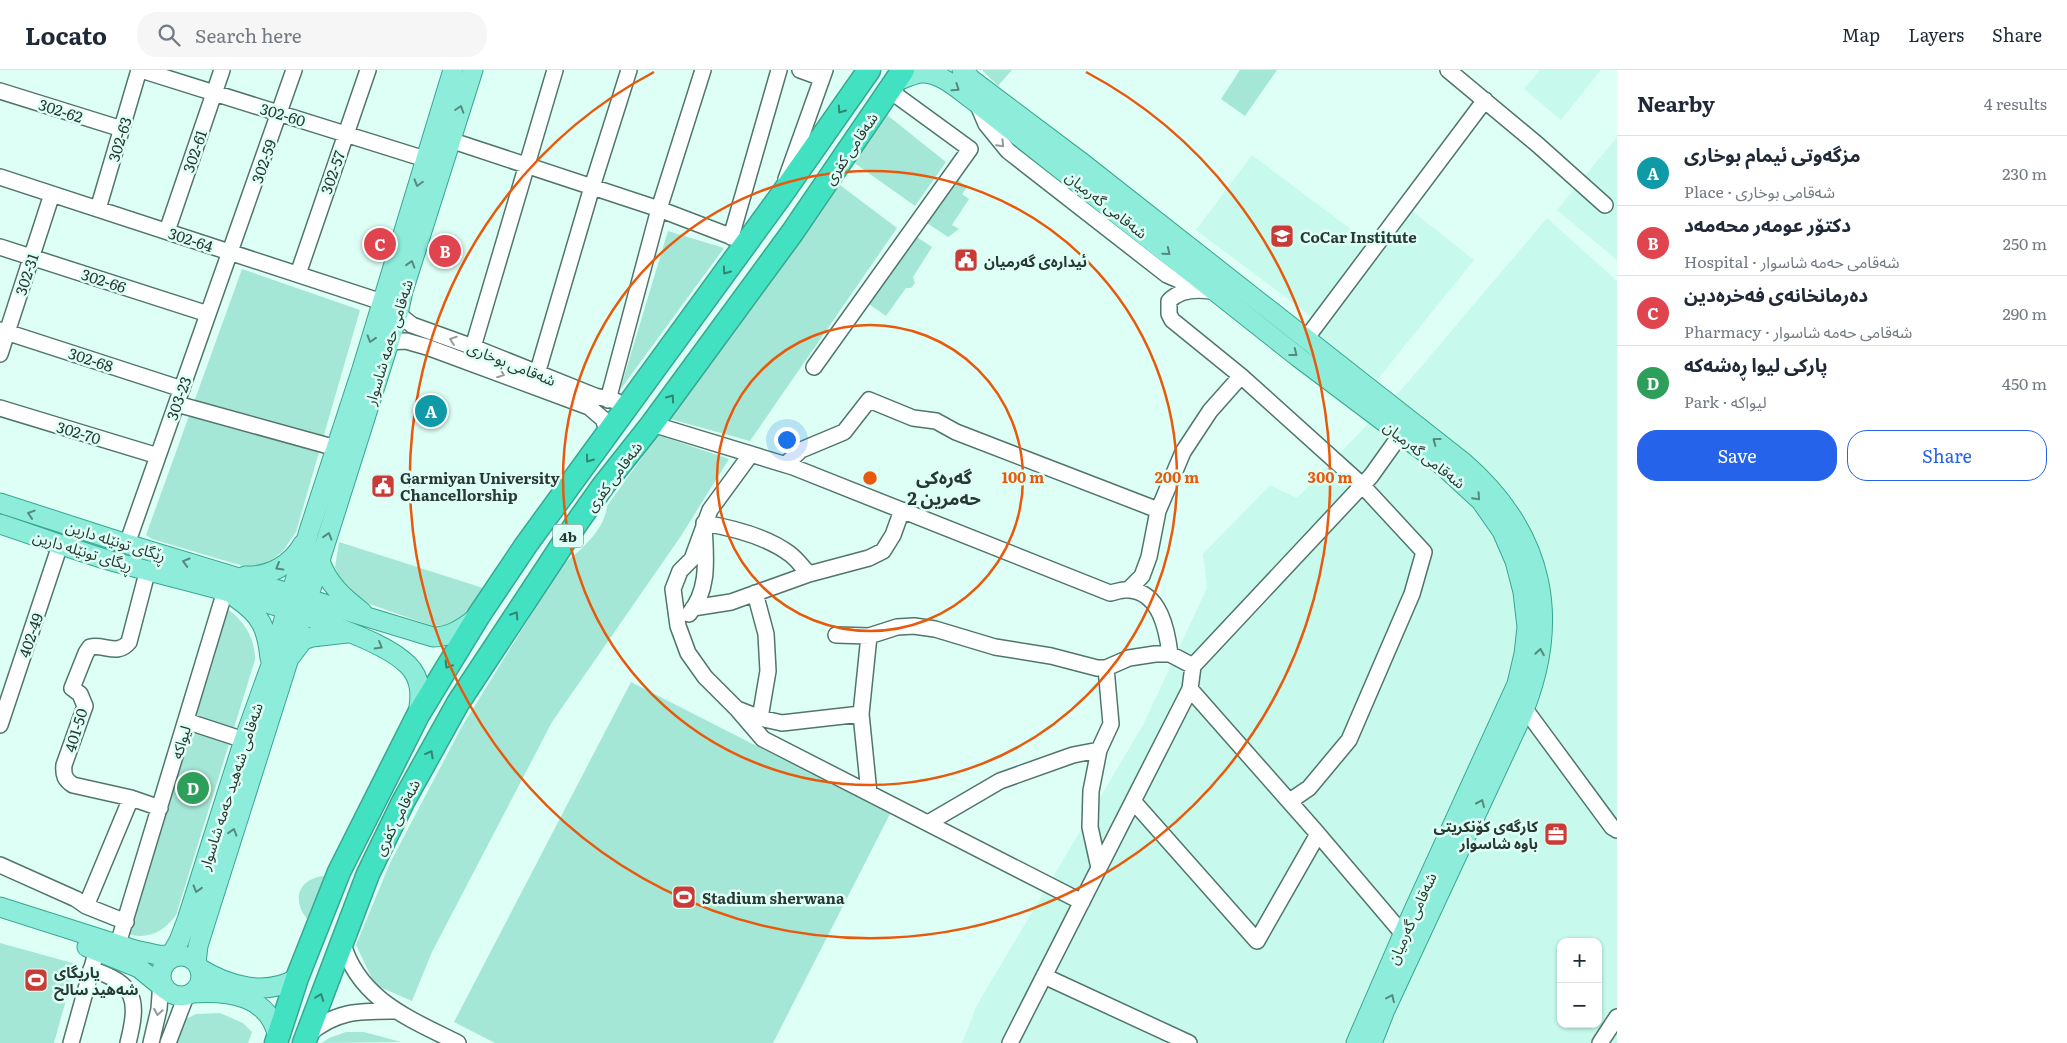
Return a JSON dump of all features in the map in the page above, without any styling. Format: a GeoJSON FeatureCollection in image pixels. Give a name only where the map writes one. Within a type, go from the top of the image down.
{"type":"FeatureCollection","features":[{"type":"Feature","properties":{"kind":"highway","name":"شەقامی کفری"},"geometry":{"type":"LineString","coordinates":[[277,1040],[297,978],[348,851],[418,715],[479,615],[550,512],[630,402],[738,241],[780,197],[869,70]]}},
{"type":"Feature","properties":{"kind":"highway","name":"شەقامی کفری"},"geometry":{"type":"LineString","coordinates":[[304,1040],[368,874],[384,839],[458,703],[574,527],[792,233],[893,85]]}},
{"type":"Feature","properties":{"kind":"highway"},"geometry":{"type":"LineString","coordinates":[[550,512],[574,527]]}},
{"type":"Feature","properties":{"kind":"main road","name":"شەقامی حەمە شاسوار"},"geometry":{"type":"LineString","coordinates":[[297,604],[320,561],[398,314],[390,294],[425,159],[453,70]]}},
{"type":"Feature","properties":{"kind":"main road","name":"شەقامی حەمە شاسوار"},"geometry":{"type":"LineString","coordinates":[[297,604],[309,532],[336,448],[390,294],[450,140],[473,70]]}},
{"type":"Feature","properties":{"kind":"main road","name":"شەقامی گەرمیان"},"geometry":{"type":"LineString","coordinates":[[962,70],[972,80],[1081,162],[1400,434],[1466,486],[1494,518],[1515,561],[1524,592],[1527,616],[1524,654],[1512,698],[1403,934],[1356,1043]]}},
{"type":"Feature","properties":{"kind":"main road","name":"شەقامی گەرمیان"},"geometry":{"type":"LineString","coordinates":[[893,85],[915,75],[929,74],[943,79],[977,103],[1205,287],[1273,325],[1305,340],[1463,462],[1488,485],[1523,535],[1541,590],[1542,636],[1538,667],[1525,709],[1406,965],[1372,1043]]}},
{"type":"Feature","properties":{"kind":"main road","name":"ڕێگای تونێلە دارین"},"geometry":{"type":"LineString","coordinates":[[0,504],[127,544],[229,583]]}},
{"type":"Feature","properties":{"kind":"main road","name":"ڕیگای تونێلە دارین"},"geometry":{"type":"LineString","coordinates":[[0,524],[109,560],[229,583]]}},
{"type":"Feature","properties":{"kind":"main road"},"geometry":{"type":"LineString","coordinates":[[229,583],[279,568],[294,556],[309,532]]}},
{"type":"Feature","properties":{"kind":"main road"},"geometry":{"type":"LineString","coordinates":[[320,561],[326,576],[336,590],[369,617]]}},
{"type":"Feature","properties":{"kind":"main road"},"geometry":{"type":"LineString","coordinates":[[229,583],[297,604],[369,617],[432,637],[441,637],[459,630],[479,615]]}},
{"type":"Feature","properties":{"kind":"main road"},"geometry":{"type":"LineString","coordinates":[[229,583],[264,626],[279,664],[303,640],[312,637],[352,633]]}},
{"type":"Feature","properties":{"kind":"main road"},"geometry":{"type":"LineString","coordinates":[[297,604],[377,645],[409,666],[416,677],[421,696],[418,715]]}},
{"type":"Feature","properties":{"kind":"main road","name":"شەقامی شەهید حەمە شاسوار"},"geometry":{"type":"LineString","coordinates":[[183,960],[198,946],[297,604]]}},
{"type":"Feature","properties":{"kind":"main road","name":"شەقامی شەهید حەمە شاسوار"},"geometry":{"type":"LineString","coordinates":[[183,960],[179,941],[244,740],[279,664]]}},
{"type":"Feature","properties":{"kind":"main road"},"geometry":{"type":"LineString","coordinates":[[1,913],[142,952],[183,960],[227,981],[259,989],[282,986],[297,978]]}},
{"type":"Feature","properties":{"kind":"main road"},"geometry":{"type":"LineString","coordinates":[[1,913],[97,949],[139,968],[176,996],[227,994],[255,1002],[271,1016],[277,1040]]}},
{"type":"Feature","properties":{"kind":"main road"},"geometry":{"type":"LineString","coordinates":[[142,952],[167,938],[187,920]]}},
{"type":"Feature","properties":{"kind":"main road"},"geometry":{"type":"LineString","coordinates":[[162,986],[162,970],[183,960]]}},
{"type":"Feature","properties":{"kind":"main road"},"geometry":{"type":"LineString","coordinates":[[183,960],[200,981],[190,994]]}},
{"type":"Feature","properties":{"kind":"street","name":"302-60"},"geometry":{"type":"LineString","coordinates":[[140,70],[425,159]]}},
{"type":"Feature","properties":{"kind":"street","name":"302-63"},"geometry":{"type":"LineString","coordinates":[[98,209],[140,70]]}},
{"type":"Feature","properties":{"kind":"street","name":"302-61"},"geometry":{"type":"LineString","coordinates":[[167,231],[222,70]]}},
{"type":"Feature","properties":{"kind":"street","name":"302-59"},"geometry":{"type":"LineString","coordinates":[[231,252],[294,70]]}},
{"type":"Feature","properties":{"kind":"street","name":"302-57"},"geometry":{"type":"LineString","coordinates":[[298,274],[368,70]]}},
{"type":"Feature","properties":{"kind":"street"},"geometry":{"type":"LineString","coordinates":[[473,346],[555,70]]}},
{"type":"Feature","properties":{"kind":"street"},"geometry":{"type":"LineString","coordinates":[[538,374],[592,187],[629,70]]}},
{"type":"Feature","properties":{"kind":"street"},"geometry":{"type":"LineString","coordinates":[[597,401],[703,70]]}},
{"type":"Feature","properties":{"kind":"street"},"geometry":{"type":"LineString","coordinates":[[450,140],[659,209],[738,241],[779,70]]}},
{"type":"Feature","properties":{"kind":"street"},"geometry":{"type":"LineString","coordinates":[[780,197],[823,74],[800,70]]}},
{"type":"Feature","properties":{"kind":"street"},"geometry":{"type":"LineString","coordinates":[[1448,70],[1605,205]]}},
{"type":"Feature","properties":{"kind":"street"},"geometry":{"type":"LineString","coordinates":[[814,366],[966,153],[893,85]]}},
{"type":"Feature","properties":{"kind":"street","name":"302-62"},"geometry":{"type":"LineString","coordinates":[[0,91],[122,129]]}},
{"type":"Feature","properties":{"kind":"street"},"geometry":{"type":"LineString","coordinates":[[1305,340],[1484,100]]}},
{"type":"Feature","properties":{"kind":"street","name":"302-64"},"geometry":{"type":"LineString","coordinates":[[0,176],[298,274],[390,294]]}},
{"type":"Feature","properties":{"kind":"street","name":"302-31"},"geometry":{"type":"LineString","coordinates":[[0,354],[4,331],[32,257],[52,194]]}},
{"type":"Feature","properties":{"kind":"street","name":"302-66"},"geometry":{"type":"LineString","coordinates":[[0,247],[208,314]]}},
{"type":"Feature","properties":{"kind":"street","name":"303-23"},"geometry":{"type":"LineString","coordinates":[[127,544],[231,252]]}},
{"type":"Feature","properties":{"kind":"street"},"geometry":{"type":"LineString","coordinates":[[1178,294],[1205,287]]}},
{"type":"Feature","properties":{"kind":"street"},"geometry":{"type":"LineString","coordinates":[[1205,287],[1178,294],[1169,301],[1169,314],[1172,320],[1241,376],[1362,485],[1424,552],[1412,594],[1349,740],[1309,788],[1290,801]]}},
{"type":"Feature","properties":{"kind":"street","name":"شەقامی بوخاری"},"geometry":{"type":"LineString","coordinates":[[398,314],[407,323],[473,346],[597,401],[608,432]]}},
{"type":"Feature","properties":{"kind":"street","name":"302-68"},"geometry":{"type":"LineString","coordinates":[[4,331],[182,389]]}},
{"type":"Feature","properties":{"kind":"street"},"geometry":{"type":"LineString","coordinates":[[427,347],[433,332]]}},
{"type":"Feature","properties":{"kind":"street","name":"شەقامی بوخاری"},"geometry":{"type":"LineString","coordinates":[[388,342],[406,341],[597,401],[630,402]]}},
{"type":"Feature","properties":{"kind":"street"},"geometry":{"type":"LineString","coordinates":[[1128,590],[1142,576],[1149,557],[1158,510],[1183,452],[1210,411],[1241,376]]}},
{"type":"Feature","properties":{"kind":"street"},"geometry":{"type":"LineString","coordinates":[[786,464],[801,450],[844,432],[868,400],[913,418],[936,421],[956,432],[1158,510]]}},
{"type":"Feature","properties":{"kind":"street"},"geometry":{"type":"LineString","coordinates":[[176,404],[336,448]]}},
{"type":"Feature","properties":{"kind":"street","name":"302-70"},"geometry":{"type":"LineString","coordinates":[[0,408],[158,456]]}},
{"type":"Feature","properties":{"kind":"street"},"geometry":{"type":"LineString","coordinates":[[652,424],[786,464],[1110,593],[1128,590],[1142,593],[1156,606],[1168,632],[1170,654]]}},
{"type":"Feature","properties":{"kind":"street"},"geometry":{"type":"LineString","coordinates":[[1010,1043],[1190,689],[1193,666],[1362,485],[1400,434]]}},
{"type":"Feature","properties":{"kind":"street"},"geometry":{"type":"LineString","coordinates":[[752,454],[710,510],[692,559],[680,571],[673,589],[678,626],[688,653],[705,677],[738,709],[763,740],[1082,902]]}},
{"type":"Feature","properties":{"kind":"street"},"geometry":{"type":"LineString","coordinates":[[693,608],[731,602],[809,574],[868,558],[883,551],[893,536],[902,510]]}},
{"type":"Feature","properties":{"kind":"street"},"geometry":{"type":"LineString","coordinates":[[704,524],[728,527],[769,542],[790,554],[809,574]]}},
{"type":"Feature","properties":{"kind":"street"},"geometry":{"type":"LineString","coordinates":[[678,626],[693,608],[703,591],[706,568],[704,524]]}},
{"type":"Feature","properties":{"kind":"street","name":"402-49"},"geometry":{"type":"LineString","coordinates":[[0,725],[60,544]]}},
{"type":"Feature","properties":{"kind":"street","name":"401-50"},"geometry":{"type":"LineString","coordinates":[[148,569],[129,642],[126,646],[115,650],[96,646],[90,647],[86,652],[72,688],[80,694],[85,706],[64,765],[63,774],[73,785],[131,798],[160,808]]}},
{"type":"Feature","properties":{"kind":"street","name":"لیواکە"},"geometry":{"type":"LineString","coordinates":[[118,944],[229,583]]}},
{"type":"Feature","properties":{"kind":"street"},"geometry":{"type":"LineString","coordinates":[[755,593],[766,634],[768,671],[760,718]]}},
{"type":"Feature","properties":{"kind":"street"},"geometry":{"type":"LineString","coordinates":[[836,635],[870,636],[897,627],[914,626],[935,629],[995,647],[1050,656],[1097,668],[1106,668],[1129,658],[1156,654],[1170,654],[1193,666]]}},
{"type":"Feature","properties":{"kind":"street"},"geometry":{"type":"LineString","coordinates":[[869,793],[861,714],[870,636]]}},
{"type":"Feature","properties":{"kind":"street"},"geometry":{"type":"LineString","coordinates":[[1099,868],[1090,827],[1091,791],[1099,750],[1111,724],[1106,668]]}},
{"type":"Feature","properties":{"kind":"street"},"geometry":{"type":"LineString","coordinates":[[1190,689],[1290,801],[1403,934]]}},
{"type":"Feature","properties":{"kind":"street"},"geometry":{"type":"LineString","coordinates":[[738,709],[760,718],[782,723],[861,714]]}},
{"type":"Feature","properties":{"kind":"street"},"geometry":{"type":"LineString","coordinates":[[1525,709],[1612,827],[1617,830]]}},
{"type":"Feature","properties":{"kind":"street"},"geometry":{"type":"LineString","coordinates":[[186,720],[244,740]]}},
{"type":"Feature","properties":{"kind":"street"},"geometry":{"type":"LineString","coordinates":[[928,823],[1000,781],[1073,755],[1099,750]]}},
{"type":"Feature","properties":{"kind":"street"},"geometry":{"type":"LineString","coordinates":[[86,906],[131,798]]}},
{"type":"Feature","properties":{"kind":"street"},"geometry":{"type":"LineString","coordinates":[[1133,801],[1257,941],[1318,834]]}},
{"type":"Feature","properties":{"kind":"street"},"geometry":{"type":"LineString","coordinates":[[0,865],[76,899],[86,906],[126,922]]}},
{"type":"Feature","properties":{"kind":"street"},"geometry":{"type":"LineString","coordinates":[[342,940],[346,956],[358,978],[366,987],[396,1011],[458,1043]]}},
{"type":"Feature","properties":{"kind":"street"},"geometry":{"type":"LineString","coordinates":[[70,1043],[97,949]]}},
{"type":"Feature","properties":{"kind":"street"},"geometry":{"type":"LineString","coordinates":[[91,969],[109,975],[121,982],[130,995],[135,1010],[128,1043]]}},
{"type":"Feature","properties":{"kind":"street"},"geometry":{"type":"LineString","coordinates":[[1044,976],[1189,1043]]}},
{"type":"Feature","properties":{"kind":"street"},"geometry":{"type":"LineString","coordinates":[[151,1043],[162,986]]}},
{"type":"Feature","properties":{"kind":"street"},"geometry":{"type":"LineString","coordinates":[[168,1043],[190,994]]}},
{"type":"Feature","properties":{"kind":"street"},"geometry":{"type":"LineString","coordinates":[[304,1040],[320,1024],[346,1013],[396,1011]]}},
{"type":"Feature","properties":{"kind":"street"},"geometry":{"type":"LineString","coordinates":[[1600,1043],[1617,1017]]}},
{"type":"Feature","properties":{"kind":"shaded area"},"geometry":{"type":"Polygon","coordinates":[[[982,70],[1012,70],[998,86],[982,70]]]}},
{"type":"Feature","properties":{"kind":"shaded area"},"geometry":{"type":"Polygon","coordinates":[[[1240,70],[1277,70],[1245,116],[1221,99],[1240,70]]]}},
{"type":"Feature","properties":{"kind":"shaded area"},"geometry":{"type":"Polygon","coordinates":[[[1540,70],[1601,70],[1561,120],[1524,89],[1540,70]]]}},
{"type":"Feature","properties":{"kind":"shaded area"},"geometry":{"type":"Polygon","coordinates":[[[887,115],[946,162],[915,206],[853,162],[887,115]]]}},
{"type":"Feature","properties":{"kind":"shaded area"},"geometry":{"type":"Polygon","coordinates":[[[1617,137],[1617,260],[1557,210],[1617,137]]]}},
{"type":"Feature","properties":{"kind":"shaded area","name":"CoCar Institute"},"geometry":{"type":"Polygon","coordinates":[[[1252,155],[1368,242],[1312,317],[1196,230],[1252,155]]]}},
{"type":"Feature","properties":{"kind":"shaded area"},"geometry":{"type":"Polygon","coordinates":[[[955,178],[967,187],[962,194],[969,199],[952,225],[959,229],[948,237],[924,221],[955,178]]]}},
{"type":"Feature","properties":{"kind":"shaded area"},"geometry":{"type":"Polygon","coordinates":[[[840,185],[897,228],[750,441],[670,419],[840,185]]]}},
{"type":"Feature","properties":{"kind":"shaded area"},"geometry":{"type":"Polygon","coordinates":[[[1411,210],[1474,260],[1377,380],[1317,335],[1411,210]]]}},
{"type":"Feature","properties":{"kind":"shaded area"},"geometry":{"type":"Polygon","coordinates":[[[1547,218],[1617,281],[1617,1043],[962,1043],[977,1005],[1143,725],[1207,588],[1203,554],[1270,485],[1297,498],[1409,381],[1547,218]]]}},
{"type":"Feature","properties":{"kind":"shaded area"},"geometry":{"type":"Polygon","coordinates":[[[668,231],[724,248],[620,390],[668,231]]]}},
{"type":"Feature","properties":{"kind":"shaded area"},"geometry":{"type":"Polygon","coordinates":[[[914,235],[932,247],[913,277],[915,283],[911,288],[906,288],[886,316],[866,302],[914,235]]]}},
{"type":"Feature","properties":{"kind":"shaded area"},"geometry":{"type":"Polygon","coordinates":[[[242,269],[360,310],[296,532],[283,551],[273,559],[263,564],[246,567],[152,539],[146,535],[242,269]]]}},
{"type":"Feature","properties":{"kind":"shaded area"},"geometry":{"type":"Polygon","coordinates":[[[658,435],[729,459],[681,536],[552,722],[432,952],[412,1001],[375,985],[356,945],[390,863],[461,728],[562,565],[577,553],[596,532],[605,515],[607,506],[658,435]]]}},
{"type":"Feature","properties":{"kind":"shaded area"},"geometry":{"type":"Polygon","coordinates":[[[339,542],[483,588],[468,611],[460,619],[448,625],[432,626],[364,602],[339,577],[335,567],[339,542]]]}},
{"type":"Feature","properties":{"kind":"shaded area"},"geometry":{"type":"Polygon","coordinates":[[[225,608],[243,623],[251,637],[255,660],[176,915],[166,926],[155,933],[142,936],[128,934],[225,608]]]}},
{"type":"Feature","properties":{"kind":"shaded area","name":"Stadium sherwana"},"geometry":{"type":"Polygon","coordinates":[[[631,682],[890,814],[773,1043],[495,1043],[454,1022],[631,682]]]}},
{"type":"Feature","properties":{"kind":"shaded area"},"geometry":{"type":"Polygon","coordinates":[[[325,876],[307,919],[299,904],[300,891],[309,881],[325,876]]]}},
{"type":"Feature","properties":{"kind":"shaded area","name":"یاریگای شەهید سالح"},"geometry":{"type":"Polygon","coordinates":[[[0,943],[76,964],[54,1043],[0,1043],[0,943]]]}},
{"type":"Feature","properties":{"kind":"shaded area"},"geometry":{"type":"Polygon","coordinates":[[[220,1013],[243,1023],[252,1032],[248,1043],[175,1043],[184,1020],[196,1014],[220,1013]]]}},
{"type":"Feature","properties":{"kind":"shaded area"},"geometry":{"type":"Polygon","coordinates":[[[346,1032],[364,1032],[401,1042],[322,1043],[329,1038],[346,1032]]]}},
{"type":"Feature","properties":{"kind":"place","name":"CoCar Institute"},"geometry":{"type":"Point","coordinates":[1282,236]}},
{"type":"Feature","properties":{"kind":"place","name":"دەرمانخانەی فەخرەدین"},"geometry":{"type":"Point","coordinates":[380,244]}},
{"type":"Feature","properties":{"kind":"place","name":"دکتۆر عومەر محەمەد"},"geometry":{"type":"Point","coordinates":[445,251]}},
{"type":"Feature","properties":{"kind":"place","name":"ئیدارەی گەرمیان"},"geometry":{"type":"Point","coordinates":[966,260]}},
{"type":"Feature","properties":{"kind":"place","name":"مزگەوتی ئیمام بوخاری"},"geometry":{"type":"Point","coordinates":[431,411]}},
{"type":"Feature","properties":{"kind":"place","name":"Garmiyan University Chancellorship"},"geometry":{"type":"Point","coordinates":[383,486]}},
{"type":"Feature","properties":{"kind":"place","name":"پارکی لیوا ڕەشەکە"},"geometry":{"type":"Point","coordinates":[193,788]}},
{"type":"Feature","properties":{"kind":"place","name":"کارگەی کۆنکریتی باوە شاسوار"},"geometry":{"type":"Point","coordinates":[1556,834]}},
{"type":"Feature","properties":{"kind":"place","name":"Stadium sherwana"},"geometry":{"type":"Point","coordinates":[684,897]}},
{"type":"Feature","properties":{"kind":"place","name":"یاریگای شەهید سالح"},"geometry":{"type":"Point","coordinates":[36,980]}},
{"type":"Feature","properties":{"kind":"district","name":"گەرەکی حەمرین 2"},"geometry":{"type":"Point","coordinates":[944,486]}}]}
